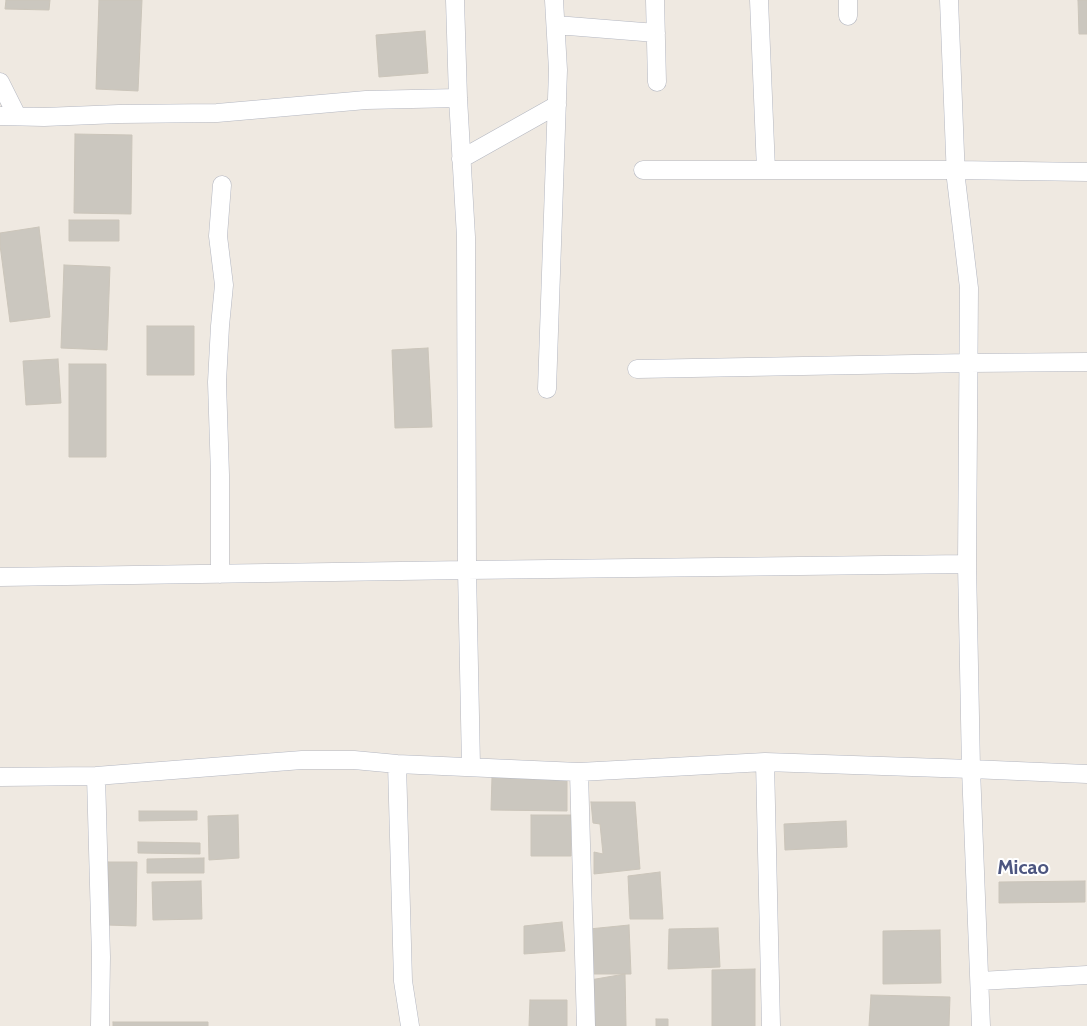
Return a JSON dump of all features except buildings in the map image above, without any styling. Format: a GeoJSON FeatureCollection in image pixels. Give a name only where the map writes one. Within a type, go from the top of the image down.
{"type":"FeatureCollection","features":[{"type":"Feature","properties":{"kind":"street"},"geometry":{"type":"LineString","coordinates":[[455,0],[458,98],[466,237],[467,570],[471,766]]}},
{"type":"Feature","properties":{"kind":"street"},"geometry":{"type":"LineString","coordinates":[[547,389],[558,70],[554,0]]}},
{"type":"Feature","properties":{"kind":"street"},"geometry":{"type":"LineString","coordinates":[[655,0],[657,82]]}},
{"type":"Feature","properties":{"kind":"street"},"geometry":{"type":"LineString","coordinates":[[758,0],[766,170]]}},
{"type":"Feature","properties":{"kind":"street"},"geometry":{"type":"LineString","coordinates":[[949,0],[956,170],[969,288],[968,564],[971,769],[981,1026]]}},
{"type":"Feature","properties":{"kind":"street"},"geometry":{"type":"LineString","coordinates":[[556,25],[656,33]]}},
{"type":"Feature","properties":{"kind":"street"},"geometry":{"type":"LineString","coordinates":[[0,82],[8,116],[44,117],[216,113],[366,100],[458,98]]}},
{"type":"Feature","properties":{"kind":"street"},"geometry":{"type":"LineString","coordinates":[[461,159],[557,105]]}},
{"type":"Feature","properties":{"kind":"street"},"geometry":{"type":"LineString","coordinates":[[643,170],[1087,172]]}},
{"type":"Feature","properties":{"kind":"street"},"geometry":{"type":"LineString","coordinates":[[220,574],[220,475],[217,382],[224,285],[218,236],[222,185]]}},
{"type":"Feature","properties":{"kind":"street"},"geometry":{"type":"LineString","coordinates":[[636,369],[1087,362]]}},
{"type":"Feature","properties":{"kind":"street"},"geometry":{"type":"LineString","coordinates":[[0,577],[968,564]]}},
{"type":"Feature","properties":{"kind":"street"},"geometry":{"type":"LineString","coordinates":[[0,777],[96,776],[302,760],[354,760],[397,764],[579,772],[765,762],[1087,774]]}},
{"type":"Feature","properties":{"kind":"street"},"geometry":{"type":"LineString","coordinates":[[765,762],[771,1026]]}},
{"type":"Feature","properties":{"kind":"street"},"geometry":{"type":"LineString","coordinates":[[397,764],[403,981],[410,1026]]}},
{"type":"Feature","properties":{"kind":"street"},"geometry":{"type":"LineString","coordinates":[[579,772],[586,1026]]}},
{"type":"Feature","properties":{"kind":"street"},"geometry":{"type":"LineString","coordinates":[[96,776],[101,957],[100,1026]]}},
{"type":"Feature","properties":{"kind":"street"},"geometry":{"type":"LineString","coordinates":[[980,982],[1087,974]]}},
{"type":"Feature","properties":{"kind":"district","name":"Micao"},"geometry":{"type":"Point","coordinates":[1023,868]}}]}
